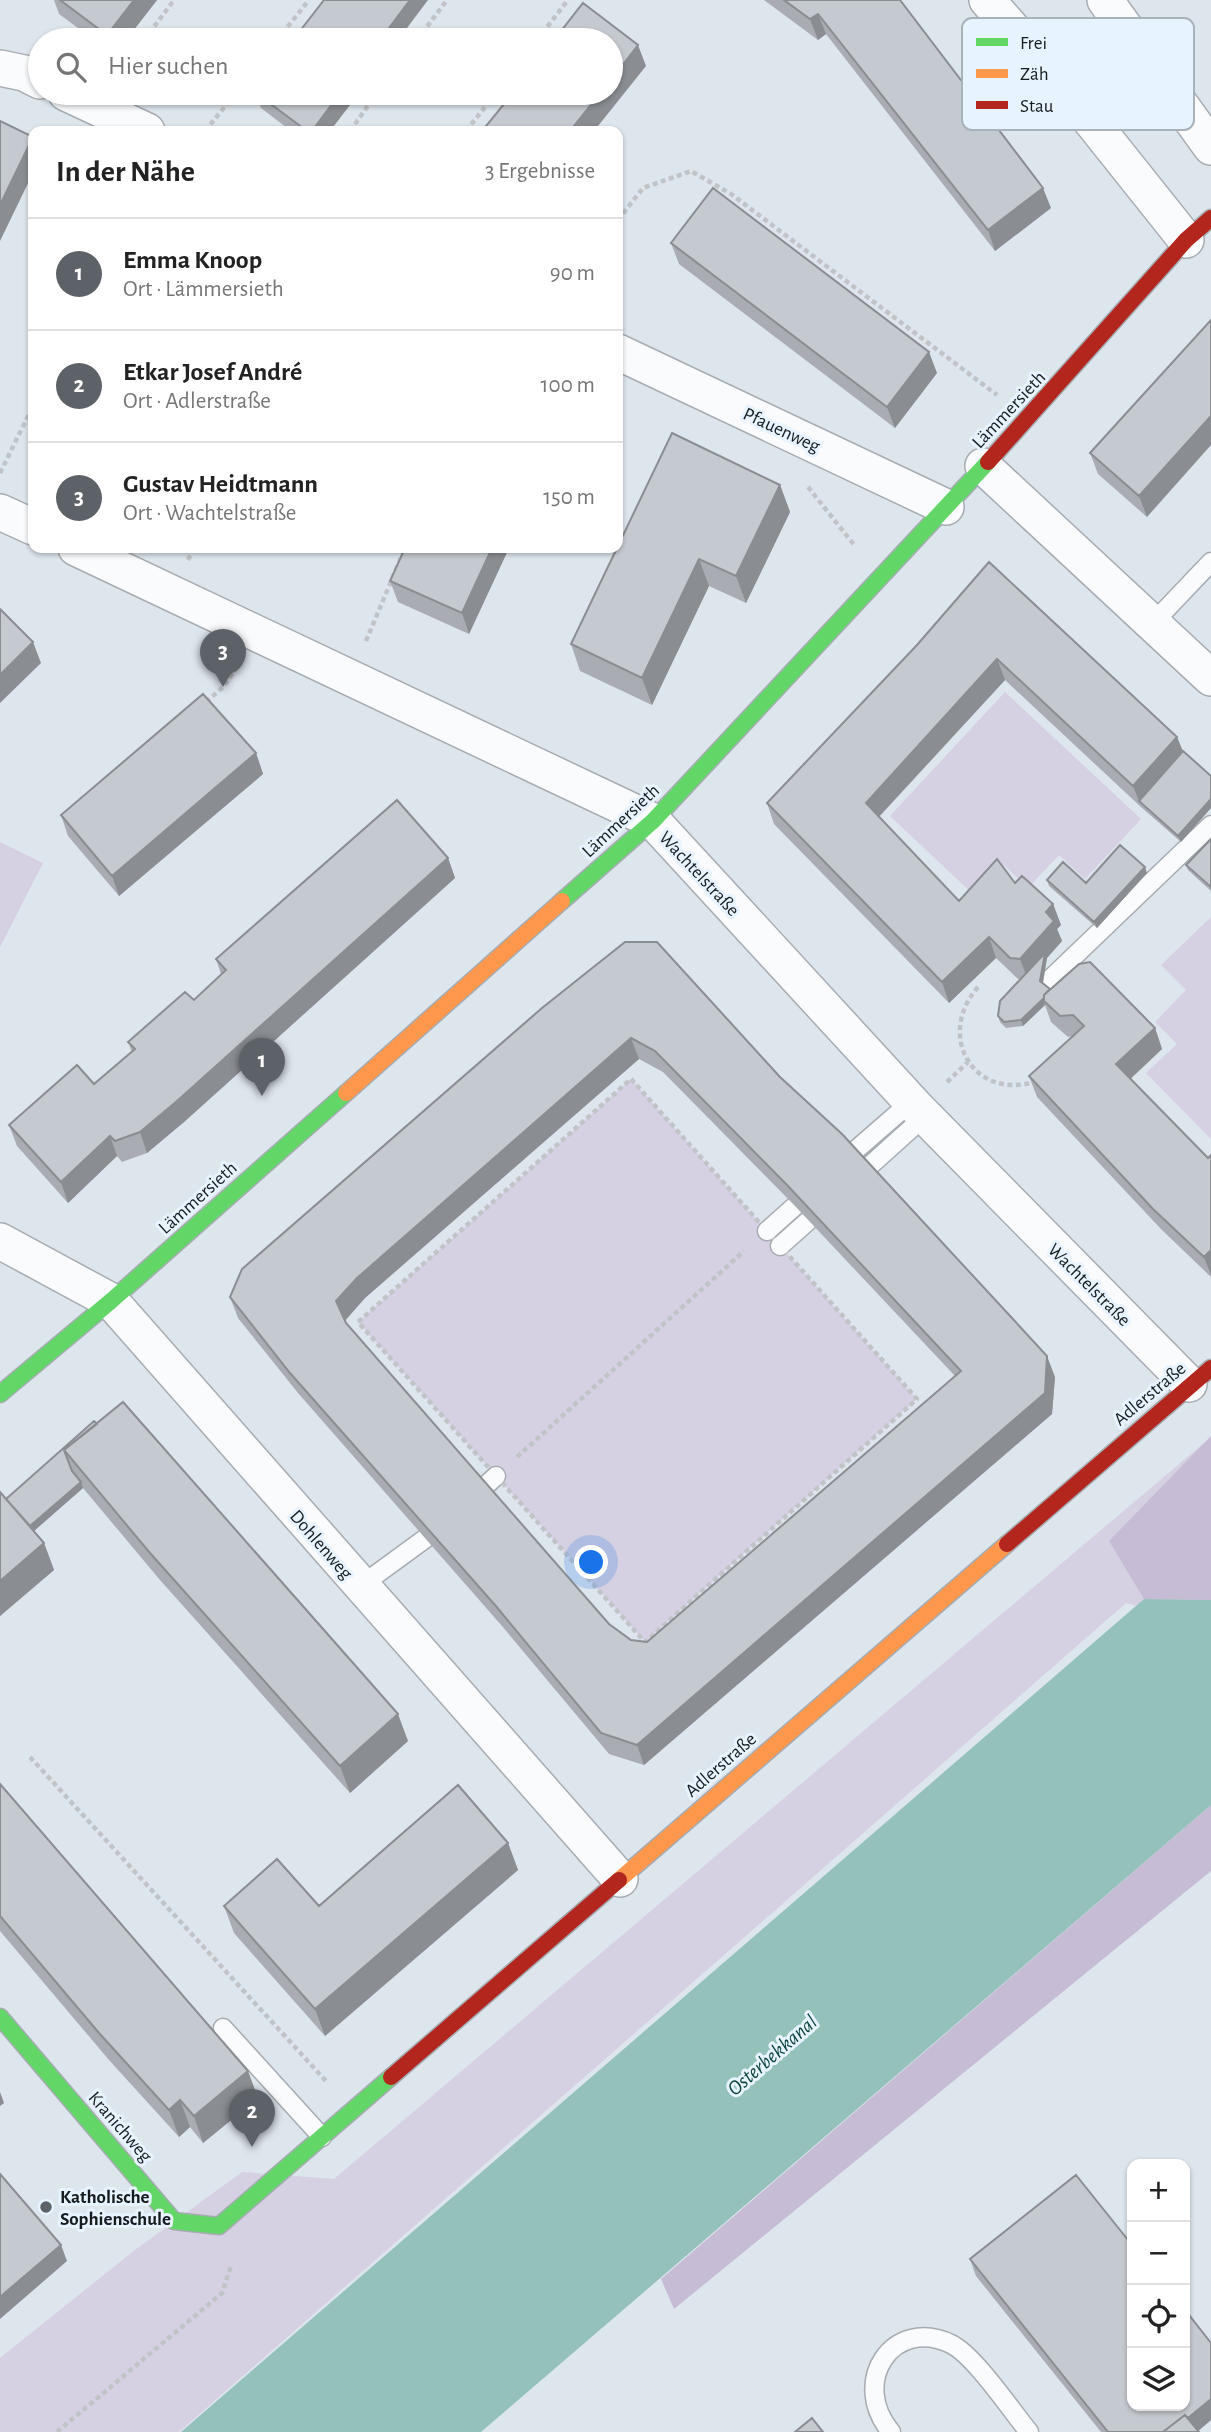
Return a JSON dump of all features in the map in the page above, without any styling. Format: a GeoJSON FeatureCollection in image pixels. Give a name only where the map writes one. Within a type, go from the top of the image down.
{"type":"FeatureCollection","features":[{"type":"Feature","properties":{"kind":"street"},"geometry":{"type":"LineString","coordinates":[[987,0],[1003,18]]}},
{"type":"Feature","properties":{"kind":"street"},"geometry":{"type":"LineString","coordinates":[[1105,0],[1118,18]]}},
{"type":"Feature","properties":{"kind":"street"},"geometry":{"type":"LineString","coordinates":[[0,68],[28,75]]}},
{"type":"Feature","properties":{"kind":"street"},"geometry":{"type":"LineString","coordinates":[[92,105],[136,126]]}},
{"type":"Feature","properties":{"kind":"street"},"geometry":{"type":"LineString","coordinates":[[1194,123],[1211,147]]}},
{"type":"Feature","properties":{"kind":"street"},"geometry":{"type":"LineString","coordinates":[[1104,130],[1199,229]]}},
{"type":"Feature","properties":{"kind":"street","name":"Lämmersieth"},"geometry":{"type":"LineString","coordinates":[[0,1394],[111,1301],[653,821],[1029,418],[1199,229]]}},
{"type":"Feature","properties":{"kind":"street","name":"Pfauenweg"},"geometry":{"type":"LineString","coordinates":[[623,354],[946,506]]}},
{"type":"Feature","properties":{"kind":"street"},"geometry":{"type":"LineString","coordinates":[[983,466],[1211,678]]}},
{"type":"Feature","properties":{"kind":"street"},"geometry":{"type":"LineString","coordinates":[[0,512],[28,525]]}},
{"type":"Feature","properties":{"kind":"street","name":"Wachtelstraße"},"geometry":{"type":"LineString","coordinates":[[87,553],[653,821],[918,1109],[1200,1376]]}},
{"type":"Feature","properties":{"kind":"street","name":"Dohlenweg"},"geometry":{"type":"LineString","coordinates":[[0,1241],[111,1301],[359,1587],[620,1879]]}},
{"type":"Feature","properties":{"kind":"street","name":"Adlerstraße"},"geometry":{"type":"LineString","coordinates":[[257,2192],[1200,1376]]}},
{"type":"Feature","properties":{"kind":"street","name":"Kranichweg"},"geometry":{"type":"LineString","coordinates":[[0,2017],[174,2221],[219,2226],[257,2192]]}},
{"type":"Feature","properties":{"kind":"lane"},"geometry":{"type":"LineString","coordinates":[[1153,624],[1211,562]]}},
{"type":"Feature","properties":{"kind":"lane"},"geometry":{"type":"LineString","coordinates":[[1042,987],[1211,825]]}},
{"type":"Feature","properties":{"kind":"lane"},"geometry":{"type":"LineString","coordinates":[[850,1155],[918,1109]]}},
{"type":"Feature","properties":{"kind":"lane"},"geometry":{"type":"LineString","coordinates":[[864,1171],[918,1109]]}},
{"type":"Feature","properties":{"kind":"lane"},"geometry":{"type":"LineString","coordinates":[[762,1236],[795,1206]]}},
{"type":"Feature","properties":{"kind":"lane"},"geometry":{"type":"LineString","coordinates":[[780,1246],[808,1221]]}},
{"type":"Feature","properties":{"kind":"lane"},"geometry":{"type":"LineString","coordinates":[[359,1587],[426,1538]]}},
{"type":"Feature","properties":{"kind":"lane"},"geometry":{"type":"LineString","coordinates":[[223,2028],[321,2137]]}},
{"type":"Feature","properties":{"kind":"lane"},"geometry":{"type":"LineString","coordinates":[[891,2432],[879,2417],[873,2402],[876,2372],[886,2356],[897,2346],[911,2340],[934,2338],[963,2352],[1029,2432]]}},
{"type":"Feature","properties":{"kind":"path"},"geometry":{"type":"LineString","coordinates":[[153,28],[174,0]]}},
{"type":"Feature","properties":{"kind":"path"},"geometry":{"type":"LineString","coordinates":[[287,28],[309,0]]}},
{"type":"Feature","properties":{"kind":"path"},"geometry":{"type":"LineString","coordinates":[[426,28],[447,0]]}},
{"type":"Feature","properties":{"kind":"path"},"geometry":{"type":"LineString","coordinates":[[546,28],[568,0]]}},
{"type":"Feature","properties":{"kind":"path"},"geometry":{"type":"LineString","coordinates":[[209,126],[226,105]]}},
{"type":"Feature","properties":{"kind":"path"},"geometry":{"type":"LineString","coordinates":[[354,126],[368,105]]}},
{"type":"Feature","properties":{"kind":"path"},"geometry":{"type":"LineString","coordinates":[[470,126],[487,105]]}},
{"type":"Feature","properties":{"kind":"path"},"geometry":{"type":"LineString","coordinates":[[623,214],[643,188],[691,171],[731,194],[1029,418]]}},
{"type":"Feature","properties":{"kind":"path"},"geometry":{"type":"LineString","coordinates":[[0,474],[28,416]]}},
{"type":"Feature","properties":{"kind":"path"},"geometry":{"type":"LineString","coordinates":[[802,480],[879,577]]}},
{"type":"Feature","properties":{"kind":"path"},"geometry":{"type":"LineString","coordinates":[[351,678],[403,553]]}},
{"type":"Feature","properties":{"kind":"path"},"geometry":{"type":"LineString","coordinates":[[202,705],[223,687],[260,635]]}},
{"type":"Feature","properties":{"kind":"path"},"geometry":{"type":"LineString","coordinates":[[978,987],[966,1001],[959,1019],[960,1042],[968,1062],[980,1075],[1008,1086],[1026,1085],[1047,1075]]}},
{"type":"Feature","properties":{"kind":"path"},"geometry":{"type":"LineString","coordinates":[[631,1079],[762,1236],[780,1246],[917,1399],[645,1642],[358,1322],[631,1079]]}},
{"type":"Feature","properties":{"kind":"path"},"geometry":{"type":"LineString","coordinates":[[516,1458],[747,1249]]}},
{"type":"Feature","properties":{"kind":"path"},"geometry":{"type":"LineString","coordinates":[[30,1757],[353,2110]]}},
{"type":"Feature","properties":{"kind":"path"},"geometry":{"type":"LineString","coordinates":[[57,2432],[222,2293],[235,2256]]}},
{"type":"Feature","properties":{"kind":"shaded area"},"geometry":{"type":"Polygon","coordinates":[[[1005,692],[1141,819],[1085,879],[1059,855],[1028,888],[1005,866],[976,897],[890,816],[1005,692]]]}},
{"type":"Feature","properties":{"kind":"shaded area"},"geometry":{"type":"Polygon","coordinates":[[[0,842],[43,863],[0,947],[0,842]]]}},
{"type":"Feature","properties":{"kind":"shaded area"},"geometry":{"type":"Polygon","coordinates":[[[1211,917],[1211,1139],[1146,1073],[1177,1044],[1155,1022],[1186,990],[1161,965],[1211,917]]]}},
{"type":"Feature","properties":{"kind":"shaded area"},"geometry":{"type":"Polygon","coordinates":[[[631,1079],[917,1399],[645,1642],[358,1322],[631,1079]]]}},
{"type":"Feature","properties":{"kind":"shaded area"},"geometry":{"type":"Polygon","coordinates":[[[1211,1436],[1211,1600],[1144,1599],[1109,1541],[1211,1436]]]}},
{"type":"Feature","properties":{"kind":"shaded area"},"geometry":{"type":"Polygon","coordinates":[[[1211,1437],[1211,1624],[1126,1603],[179,2432],[0,2432],[0,2358],[135,2250],[242,2172],[334,2179],[1211,1437]]]}},
{"type":"Feature","properties":{"kind":"shaded area"},"geometry":{"type":"Polygon","coordinates":[[[1211,1805],[1211,1871],[674,2309],[661,2279],[1211,1805]]]}},
{"type":"Feature","properties":{"kind":"water","name":"Osterbekkanal"},"geometry":{"type":"Polygon","coordinates":[[[1144,1599],[1211,1600],[1211,1805],[481,2432],[181,2432],[1144,1599]]]}},
{"type":"Feature","properties":{"kind":"building"},"geometry":{"type":"Polygon","coordinates":[[[60,0],[134,0],[112,28],[98,28],[60,0]]]}},
{"type":"Feature","properties":{"kind":"building"},"geometry":{"type":"Polygon","coordinates":[[[324,0],[410,0],[389,28],[302,28],[324,0]]]}},
{"type":"Feature","properties":{"kind":"building"},"geometry":{"type":"Polygon","coordinates":[[[784,0],[900,0],[962,82],[962,130],[999,130],[1043,188],[988,230],[818,14],[810,19],[784,0]]]}},
{"type":"Feature","properties":{"kind":"building"},"geometry":{"type":"Polygon","coordinates":[[[583,3],[616,28],[563,28],[583,3]]]}},
{"type":"Feature","properties":{"kind":"building"},"geometry":{"type":"Polygon","coordinates":[[[623,34],[638,45],[623,64],[623,34]]]}},
{"type":"Feature","properties":{"kind":"building"},"geometry":{"type":"Polygon","coordinates":[[[272,105],[331,105],[316,126],[300,126],[272,105]]]}},
{"type":"Feature","properties":{"kind":"building"},"geometry":{"type":"Polygon","coordinates":[[[503,105],[591,105],[574,126],[486,126],[503,105]]]}},
{"type":"Feature","properties":{"kind":"building"},"geometry":{"type":"Polygon","coordinates":[[[0,121],[28,135],[28,147],[0,205],[0,121]]]}},
{"type":"Feature","properties":{"kind":"building"},"geometry":{"type":"Polygon","coordinates":[[[713,188],[929,352],[887,407],[671,243],[713,188]]]}},
{"type":"Feature","properties":{"kind":"building"},"geometry":{"type":"Polygon","coordinates":[[[1211,320],[1211,416],[1139,496],[1090,453],[1211,320]]]}},
{"type":"Feature","properties":{"kind":"building"},"geometry":{"type":"Polygon","coordinates":[[[672,433],[780,485],[736,576],[699,559],[642,678],[571,644],[615,553],[623,553],[623,535],[672,433]]]}},
{"type":"Feature","properties":{"kind":"building"},"geometry":{"type":"Polygon","coordinates":[[[403,553],[490,553],[462,613],[390,581],[403,553]]]}},
{"type":"Feature","properties":{"kind":"building"},"geometry":{"type":"Polygon","coordinates":[[[989,562],[1177,737],[1133,786],[997,659],[866,803],[959,901],[997,859],[1015,883],[1022,876],[1053,904],[1046,912],[1054,921],[1020,959],[1010,958],[989,937],[942,982],[767,803],[917,645],[989,562]]]}},
{"type":"Feature","properties":{"kind":"building"},"geometry":{"type":"Polygon","coordinates":[[[0,609],[33,642],[0,675],[0,609]]]}},
{"type":"Feature","properties":{"kind":"building"},"geometry":{"type":"Polygon","coordinates":[[[203,694],[256,753],[112,876],[61,815],[203,694]]]}},
{"type":"Feature","properties":{"kind":"building"},"geometry":{"type":"Polygon","coordinates":[[[1183,751],[1211,776],[1211,799],[1178,836],[1139,801],[1183,751]]]}},
{"type":"Feature","properties":{"kind":"building"},"geometry":{"type":"Polygon","coordinates":[[[397,800],[448,858],[140,1132],[115,1141],[110,1136],[61,1182],[9,1125],[77,1065],[94,1084],[135,1049],[128,1042],[185,992],[194,1000],[226,970],[216,959],[397,800]]]}},
{"type":"Feature","properties":{"kind":"building"},"geometry":{"type":"Polygon","coordinates":[[[1211,839],[1211,887],[1186,865],[1211,839]]]}},
{"type":"Feature","properties":{"kind":"building"},"geometry":{"type":"Polygon","coordinates":[[[1120,845],[1145,867],[1094,922],[1047,880],[1063,862],[1086,883],[1120,845]]]}},
{"type":"Feature","properties":{"kind":"building"},"geometry":{"type":"Polygon","coordinates":[[[625,942],[657,942],[780,1077],[842,1134],[1047,1356],[1045,1393],[637,1745],[601,1733],[495,1605],[290,1373],[230,1297],[242,1269],[542,1008],[625,942]],[[631,1038],[357,1278],[336,1301],[346,1323],[609,1624],[631,1640],[647,1642],[961,1371],[787,1185],[655,1051],[631,1038]]]}},
{"type":"Feature","properties":{"kind":"building"},"geometry":{"type":"Polygon","coordinates":[[[1045,953],[1040,981],[1050,989],[1021,1020],[1004,1022],[998,1016],[1000,1001],[1045,953]]]}},
{"type":"Feature","properties":{"kind":"building"},"geometry":{"type":"Polygon","coordinates":[[[1090,962],[1155,1028],[1116,1064],[1208,1158],[1211,1155],[1211,1250],[1204,1257],[1153,1209],[1029,1076],[1084,1026],[1073,1015],[1060,1016],[1044,1001],[1044,995],[1079,964],[1090,962]]]}},
{"type":"Feature","properties":{"kind":"building"},"geometry":{"type":"Polygon","coordinates":[[[123,1402],[398,1714],[340,1766],[150,1553],[64,1450],[123,1402]]]}},
{"type":"Feature","properties":{"kind":"building"},"geometry":{"type":"Polygon","coordinates":[[[94,1421],[97,1424],[64,1450],[72,1471],[81,1482],[30,1526],[6,1499],[94,1421]]]}},
{"type":"Feature","properties":{"kind":"building"},"geometry":{"type":"Polygon","coordinates":[[[0,1492],[44,1543],[0,1581],[0,1492]]]}},
{"type":"Feature","properties":{"kind":"building"},"geometry":{"type":"Polygon","coordinates":[[[0,1784],[248,2071],[194,2116],[180,2100],[169,2110],[99,2033],[0,1916],[0,1784]]]}},
{"type":"Feature","properties":{"kind":"building"},"geometry":{"type":"Polygon","coordinates":[[[458,1785],[508,1843],[315,2009],[224,1906],[277,1859],[319,1906],[458,1785]]]}},
{"type":"Feature","properties":{"kind":"building"},"geometry":{"type":"Polygon","coordinates":[[[0,2174],[61,2245],[0,2297],[0,2174]]]}},
{"type":"Feature","properties":{"kind":"building"},"geometry":{"type":"Polygon","coordinates":[[[1076,2175],[1127,2239],[1127,2411],[1190,2411],[1190,2316],[1211,2343],[1211,2399],[1188,2418],[1185,2415],[1163,2432],[1108,2432],[970,2259],[1076,2175]]]}},
{"type":"Feature","properties":{"kind":"building"},"geometry":{"type":"Polygon","coordinates":[[[1185,2415],[1199,2432],[1163,2432],[1185,2415]]]}},
{"type":"Feature","properties":{"kind":"building"},"geometry":{"type":"Polygon","coordinates":[[[812,2418],[823,2432],[795,2432],[812,2418]]]}},
{"type":"Feature","properties":{"kind":"traffic: fast"},"geometry":{"type":"LineString","coordinates":[[562,901],[653,821],[988,462]]}},
{"type":"Feature","properties":{"kind":"traffic: fast"},"geometry":{"type":"LineString","coordinates":[[0,1394],[111,1301],[346,1093]]}},
{"type":"Feature","properties":{"kind":"traffic: fast"},"geometry":{"type":"LineString","coordinates":[[0,2017],[174,2221],[219,2226],[391,2077]]}},
{"type":"Feature","properties":{"kind":"traffic: slow"},"geometry":{"type":"LineString","coordinates":[[346,1093],[562,901]]}},
{"type":"Feature","properties":{"kind":"traffic: slow"},"geometry":{"type":"LineString","coordinates":[[619,1880],[1007,1544]]}},
{"type":"Feature","properties":{"kind":"traffic: jam"},"geometry":{"type":"LineString","coordinates":[[988,462],[1186,240],[1211,218]]}},
{"type":"Feature","properties":{"kind":"traffic: jam"},"geometry":{"type":"LineString","coordinates":[[1007,1544],[1211,1368]]}},
{"type":"Feature","properties":{"kind":"traffic: jam"},"geometry":{"type":"LineString","coordinates":[[391,2077],[619,1880]]}},
{"type":"Feature","properties":{"kind":"place","name":"Gustav Heidtmann"},"geometry":{"type":"Point","coordinates":[223,687]}},
{"type":"Feature","properties":{"kind":"place","name":"Emma Knoop"},"geometry":{"type":"Point","coordinates":[262,1096]}},
{"type":"Feature","properties":{"kind":"place","name":"Etkar Josef André"},"geometry":{"type":"Point","coordinates":[252,2147]}},
{"type":"Feature","properties":{"kind":"place","name":"Katholische Sophienschule"},"geometry":{"type":"Point","coordinates":[46,2207]}}]}
